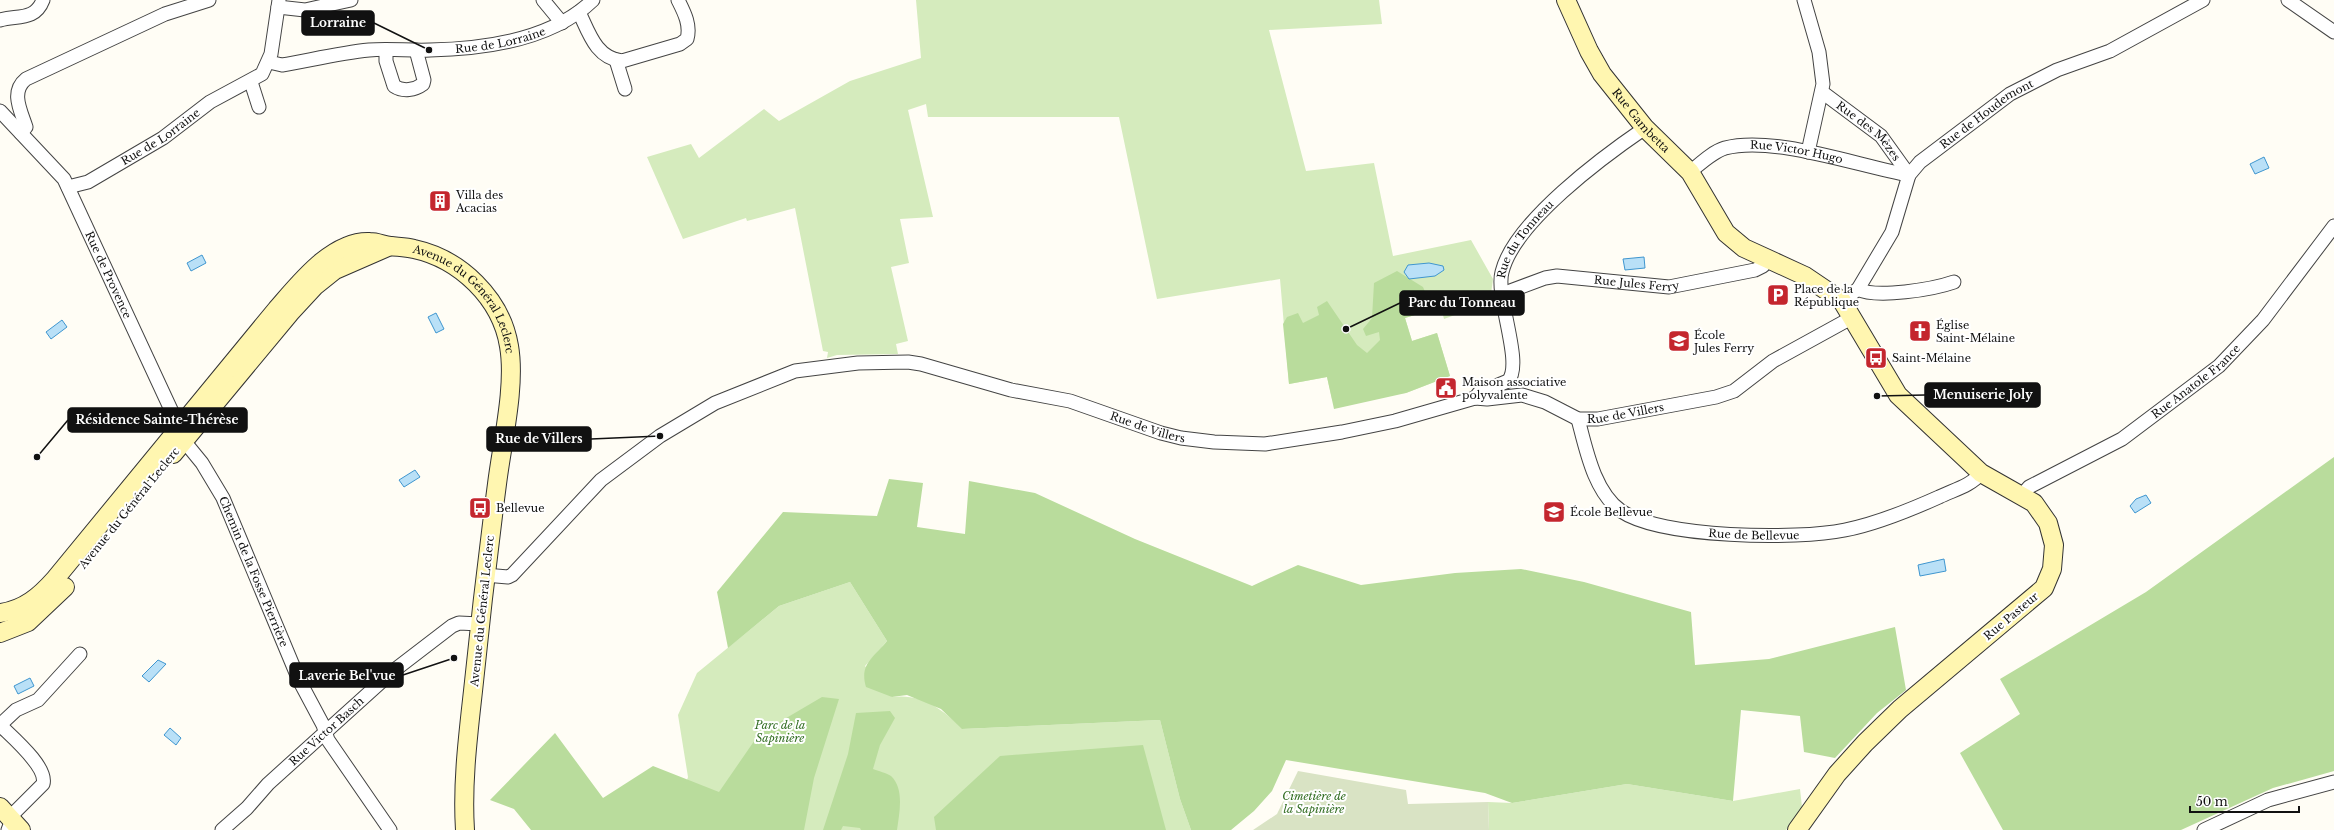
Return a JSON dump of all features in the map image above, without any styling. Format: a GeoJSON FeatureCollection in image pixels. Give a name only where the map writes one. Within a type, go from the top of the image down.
{"type":"FeatureCollection","features":[{"type":"Feature","properties":{"kind":"main road","name":"Rue Gambetta"},"geometry":{"type":"LineString","coordinates":[[1566,0],[1588,51],[1602,74],[1645,128],[1690,172],[1726,233],[1744,248],[1766,258]]}},
{"type":"Feature","properties":{"kind":"main road","name":"Avenue du Général Leclerc"},"geometry":{"type":"LineString","coordinates":[[0,613],[26,604],[45,590],[181,434],[315,286],[335,270],[390,246],[413,249],[433,255],[449,263],[470,277],[489,298],[506,334],[511,374],[480,624],[467,756],[465,830]]}},
{"type":"Feature","properties":{"kind":"main road"},"geometry":{"type":"LineString","coordinates":[[1766,258],[1804,276],[1842,301],[1853,317]]}},
{"type":"Feature","properties":{"kind":"main road","name":"Rue Pasteur"},"geometry":{"type":"LineString","coordinates":[[1797,830],[1837,774],[1865,743],[1900,709],[2044,588],[2048,580],[2053,561],[2052,536],[2041,512],[2034,503],[1981,473],[1898,395],[1853,317]]}},
{"type":"Feature","properties":{"kind":"main road","name":"Avenue du Général Leclerc"},"geometry":{"type":"LineString","coordinates":[[0,632],[28,622],[53,600],[181,434]]}},
{"type":"Feature","properties":{"kind":"main road"},"geometry":{"type":"LineString","coordinates":[[0,807],[14,827]]}},
{"type":"Feature","properties":{"kind":"street"},"geometry":{"type":"LineString","coordinates":[[0,20],[30,15],[36,12],[43,0]]}},
{"type":"Feature","properties":{"kind":"street"},"geometry":{"type":"LineString","coordinates":[[22,133],[26,127],[17,99],[17,89],[26,79],[165,14],[209,0]]}},
{"type":"Feature","properties":{"kind":"street"},"geometry":{"type":"LineString","coordinates":[[269,62],[278,4],[305,10],[351,0]]}},
{"type":"Feature","properties":{"kind":"street"},"geometry":{"type":"LineString","coordinates":[[543,0],[562,23]]}},
{"type":"Feature","properties":{"kind":"street","name":"Rue de Lorraine"},"geometry":{"type":"LineString","coordinates":[[68,187],[88,182],[174,132],[217,98],[251,82],[262,74],[269,62],[282,65],[370,50],[462,48],[492,44],[530,35],[562,23],[579,12],[593,0]]}},
{"type":"Feature","properties":{"kind":"street"},"geometry":{"type":"LineString","coordinates":[[579,12],[594,43],[606,56],[622,61],[683,42],[687,39],[688,29],[686,15],[678,0]]}},
{"type":"Feature","properties":{"kind":"street"},"geometry":{"type":"LineString","coordinates":[[1804,0],[1819,52],[1822,92],[1808,152]]}},
{"type":"Feature","properties":{"kind":"street","name":"Rue de Houdemont"},"geometry":{"type":"LineString","coordinates":[[1842,301],[1858,289],[1892,232],[1908,175],[1926,157],[2010,94],[2057,70],[2110,51],[2203,0]]}},
{"type":"Feature","properties":{"kind":"street"},"geometry":{"type":"LineString","coordinates":[[2288,0],[2334,32]]}},
{"type":"Feature","properties":{"kind":"street"},"geometry":{"type":"LineString","coordinates":[[386,50],[386,61],[394,86],[402,90],[424,84],[416,50]]}},
{"type":"Feature","properties":{"kind":"street"},"geometry":{"type":"LineString","coordinates":[[616,60],[625,89]]}},
{"type":"Feature","properties":{"kind":"street"},"geometry":{"type":"LineString","coordinates":[[251,82],[259,107]]}},
{"type":"Feature","properties":{"kind":"street","name":"Rue des Mèzes"},"geometry":{"type":"LineString","coordinates":[[1822,92],[1881,136],[1908,175]]}},
{"type":"Feature","properties":{"kind":"street","name":"Rue de Provence"},"geometry":{"type":"LineString","coordinates":[[0,111],[59,173],[68,187],[83,224],[181,434]]}},
{"type":"Feature","properties":{"kind":"street","name":"Rue du Tonneau"},"geometry":{"type":"LineString","coordinates":[[1475,398],[1479,393],[1508,382],[1512,378],[1513,370],[1511,346],[1500,280],[1504,265],[1529,227],[1567,186],[1618,146],[1645,128]]}},
{"type":"Feature","properties":{"kind":"street","name":"Rue Victor Hugo"},"geometry":{"type":"LineString","coordinates":[[1690,172],[1717,151],[1725,148],[1764,146],[1808,152],[1874,169],[1908,175]]}},
{"type":"Feature","properties":{"kind":"street","name":"Rue Anatole France"},"geometry":{"type":"LineString","coordinates":[[2022,495],[2029,487],[2122,439],[2219,366],[2263,320],[2334,226]]}},
{"type":"Feature","properties":{"kind":"street","name":"Rue Jules Ferry"},"geometry":{"type":"LineString","coordinates":[[1502,294],[1545,278],[1556,276],[1656,287],[1677,287],[1755,270],[1763,266],[1766,258]]}},
{"type":"Feature","properties":{"kind":"street"},"geometry":{"type":"LineString","coordinates":[[1858,289],[1869,293],[1894,292],[1934,289],[1954,282]]}},
{"type":"Feature","properties":{"kind":"street","name":"Rue de Villers"},"geometry":{"type":"LineString","coordinates":[[485,575],[508,577],[512,575],[601,480],[684,420],[741,392],[795,371],[858,364],[908,362],[921,364],[997,386],[1070,402],[1181,438],[1232,444],[1266,444],[1342,432],[1395,421],[1475,398],[1487,399],[1514,395],[1530,397],[1557,407],[1578,419],[1598,419],[1725,395],[1734,391],[1773,361],[1853,317]]}},
{"type":"Feature","properties":{"kind":"street","name":"Rue de Bellevue"},"geometry":{"type":"LineString","coordinates":[[1578,419],[1593,468],[1603,491],[1614,506],[1629,515],[1680,529],[1785,535],[1844,531],[1926,503],[1973,482],[1981,473]]}},
{"type":"Feature","properties":{"kind":"street","name":"Chemin de la Fosse Pierrière"},"geometry":{"type":"LineString","coordinates":[[181,434],[202,462],[223,498],[299,680],[328,740],[390,830]]}},
{"type":"Feature","properties":{"kind":"street","name":"Rue Victor Basch"},"geometry":{"type":"LineString","coordinates":[[222,830],[247,808],[268,784],[392,672],[446,630],[459,623],[480,624]]}},
{"type":"Feature","properties":{"kind":"street"},"geometry":{"type":"LineString","coordinates":[[14,827],[15,812],[44,784],[45,777],[41,768],[0,725],[16,710],[38,700],[80,654]]}},
{"type":"Feature","properties":{"kind":"street"},"geometry":{"type":"LineString","coordinates":[[2204,830],[2268,800],[2334,782]]}},
{"type":"Feature","properties":{"kind":"green space"},"geometry":{"type":"Polygon","coordinates":[[[916,0],[1379,0],[1382,24],[1269,30],[1306,171],[1374,163],[1393,256],[1471,240],[1493,279],[1490,302],[1444,319],[1441,307],[1405,318],[1412,341],[1437,333],[1450,376],[1406,393],[1332,399],[1327,377],[1289,384],[1280,279],[1157,299],[1119,117],[928,117],[926,104],[908,110],[933,217],[900,219],[909,263],[891,267],[908,341],[896,344],[898,354],[837,355],[827,358],[828,352],[823,351],[795,208],[747,221],[746,218],[683,239],[647,157],[691,144],[699,158],[764,109],[779,121],[850,81],[921,58],[916,0]]]}},
{"type":"Feature","properties":{"kind":"green space"},"geometry":{"type":"Polygon","coordinates":[[[1397,271],[1423,287],[1429,301],[1441,307],[1405,318],[1412,341],[1437,333],[1450,376],[1406,393],[1334,409],[1327,377],[1289,384],[1283,324],[1287,317],[1298,313],[1303,323],[1319,315],[1317,307],[1327,301],[1357,345],[1367,353],[1380,340],[1379,332],[1366,336],[1363,329],[1372,318],[1374,283],[1397,271]]]}},
{"type":"Feature","properties":{"kind":"green space"},"geometry":{"type":"Polygon","coordinates":[[[2334,457],[2334,771],[2273,788],[2181,830],[2003,830],[1960,753],[2020,714],[2000,679],[2146,592],[2334,457]]]}},
{"type":"Feature","properties":{"kind":"green space"},"geometry":{"type":"Polygon","coordinates":[[[889,479],[923,483],[917,527],[965,534],[969,481],[1035,493],[1135,539],[1252,586],[1298,565],[1361,585],[1455,573],[1521,569],[1584,582],[1691,612],[1695,665],[1769,659],[1895,627],[1906,690],[1877,713],[1835,758],[1804,752],[1800,716],[1741,710],[1733,801],[1627,784],[1512,803],[1485,793],[1286,760],[1272,791],[1254,811],[1231,830],[1191,830],[1180,799],[1160,720],[962,729],[941,709],[907,695],[892,697],[866,687],[864,672],[866,667],[869,661],[887,641],[850,582],[779,606],[728,648],[717,592],[783,512],[877,516],[889,479]]]}},
{"type":"Feature","properties":{"kind":"green space","name":"Parc de la Sapinière"},"geometry":{"type":"Polygon","coordinates":[[[850,582],[887,641],[865,666],[892,697],[903,696],[922,700],[931,704],[963,729],[1160,720],[1180,799],[1191,830],[666,830],[675,818],[688,777],[678,715],[697,673],[779,606],[850,582]]]}},
{"type":"Feature","properties":{"kind":"green space"},"geometry":{"type":"Polygon","coordinates":[[[822,697],[839,699],[814,778],[804,830],[531,830],[514,809],[490,800],[555,733],[603,798],[653,766],[719,792],[759,734],[822,697]]]}},
{"type":"Feature","properties":{"kind":"green space"},"geometry":{"type":"Polygon","coordinates":[[[890,711],[895,718],[880,745],[873,769],[891,776],[898,788],[900,795],[900,809],[897,830],[861,830],[860,828],[843,826],[841,830],[823,830],[848,754],[856,713],[890,711]]]}},
{"type":"Feature","properties":{"kind":"green space"},"geometry":{"type":"Polygon","coordinates":[[[1143,745],[1166,830],[936,830],[934,817],[1000,756],[1143,745]]]}},
{"type":"Feature","properties":{"kind":"green space","name":"Cimetière de la Sapinière"},"geometry":{"type":"Polygon","coordinates":[[[1298,771],[1406,790],[1408,804],[1488,802],[1489,830],[1253,830],[1277,814],[1298,771]]]}},
{"type":"Feature","properties":{"kind":"green space"},"geometry":{"type":"Polygon","coordinates":[[[1627,784],[1733,801],[1800,789],[1802,807],[1786,830],[1489,830],[1488,802],[1512,803],[1627,784]]]}},
{"type":"Feature","properties":{"kind":"water"},"geometry":{"type":"Polygon","coordinates":[[[2264,157],[2269,168],[2255,174],[2250,164],[2264,157]]]}},
{"type":"Feature","properties":{"kind":"water"},"geometry":{"type":"Polygon","coordinates":[[[202,255],[206,263],[191,271],[187,263],[202,255]]]}},
{"type":"Feature","properties":{"kind":"water"},"geometry":{"type":"Polygon","coordinates":[[[1644,257],[1645,268],[1625,270],[1623,259],[1644,257]]]}},
{"type":"Feature","properties":{"kind":"water"},"geometry":{"type":"Polygon","coordinates":[[[1429,263],[1443,266],[1444,270],[1435,276],[1409,279],[1404,272],[1408,265],[1429,263]]]}},
{"type":"Feature","properties":{"kind":"water"},"geometry":{"type":"Polygon","coordinates":[[[436,313],[444,329],[436,333],[428,317],[436,313]]]}},
{"type":"Feature","properties":{"kind":"water"},"geometry":{"type":"Polygon","coordinates":[[[62,320],[67,327],[51,339],[46,332],[62,320]]]}},
{"type":"Feature","properties":{"kind":"water"},"geometry":{"type":"Polygon","coordinates":[[[415,470],[420,477],[404,487],[399,480],[415,470]]]}},
{"type":"Feature","properties":{"kind":"water"},"geometry":{"type":"Polygon","coordinates":[[[2146,495],[2151,503],[2135,513],[2130,506],[2136,499],[2146,495]]]}},
{"type":"Feature","properties":{"kind":"water"},"geometry":{"type":"Polygon","coordinates":[[[1944,559],[1946,571],[1920,576],[1918,565],[1944,559]]]}},
{"type":"Feature","properties":{"kind":"water"},"geometry":{"type":"Polygon","coordinates":[[[158,660],[166,664],[149,682],[142,676],[158,660]]]}},
{"type":"Feature","properties":{"kind":"water"},"geometry":{"type":"Polygon","coordinates":[[[30,678],[34,686],[18,694],[14,686],[30,678]]]}},
{"type":"Feature","properties":{"kind":"water"},"geometry":{"type":"Polygon","coordinates":[[[170,728],[181,738],[176,745],[164,735],[170,728]]]}},
{"type":"Feature","properties":{"kind":"place","name":"Lorraine"},"geometry":{"type":"Point","coordinates":[429,50]}},
{"type":"Feature","properties":{"kind":"place","name":"Villa des Acacias"},"geometry":{"type":"Point","coordinates":[440,201]}},
{"type":"Feature","properties":{"kind":"place","name":"Place de la République"},"geometry":{"type":"Point","coordinates":[1778,295]}},
{"type":"Feature","properties":{"kind":"place","name":"Parc du Tonneau"},"geometry":{"type":"Point","coordinates":[1346,329]}},
{"type":"Feature","properties":{"kind":"place","name":"Église Saint-Mélaine"},"geometry":{"type":"Point","coordinates":[1920,331]}},
{"type":"Feature","properties":{"kind":"place","name":"École Jules Ferry"},"geometry":{"type":"Point","coordinates":[1679,341]}},
{"type":"Feature","properties":{"kind":"place","name":"Saint-Mélaine"},"geometry":{"type":"Point","coordinates":[1876,358]}},
{"type":"Feature","properties":{"kind":"place","name":"Maison associative polyvalente"},"geometry":{"type":"Point","coordinates":[1446,388]}},
{"type":"Feature","properties":{"kind":"place","name":"Menuiserie Joly"},"geometry":{"type":"Point","coordinates":[1877,396]}},
{"type":"Feature","properties":{"kind":"place","name":"Rue de Villers"},"geometry":{"type":"Point","coordinates":[660,436]}},
{"type":"Feature","properties":{"kind":"place","name":"Résidence Sainte-Thérèse"},"geometry":{"type":"Point","coordinates":[37,457]}},
{"type":"Feature","properties":{"kind":"place","name":"Bellevue"},"geometry":{"type":"Point","coordinates":[480,508]}},
{"type":"Feature","properties":{"kind":"place","name":"École Bellevue"},"geometry":{"type":"Point","coordinates":[1554,512]}},
{"type":"Feature","properties":{"kind":"place","name":"Laverie Bel'vue"},"geometry":{"type":"Point","coordinates":[454,658]}}]}
